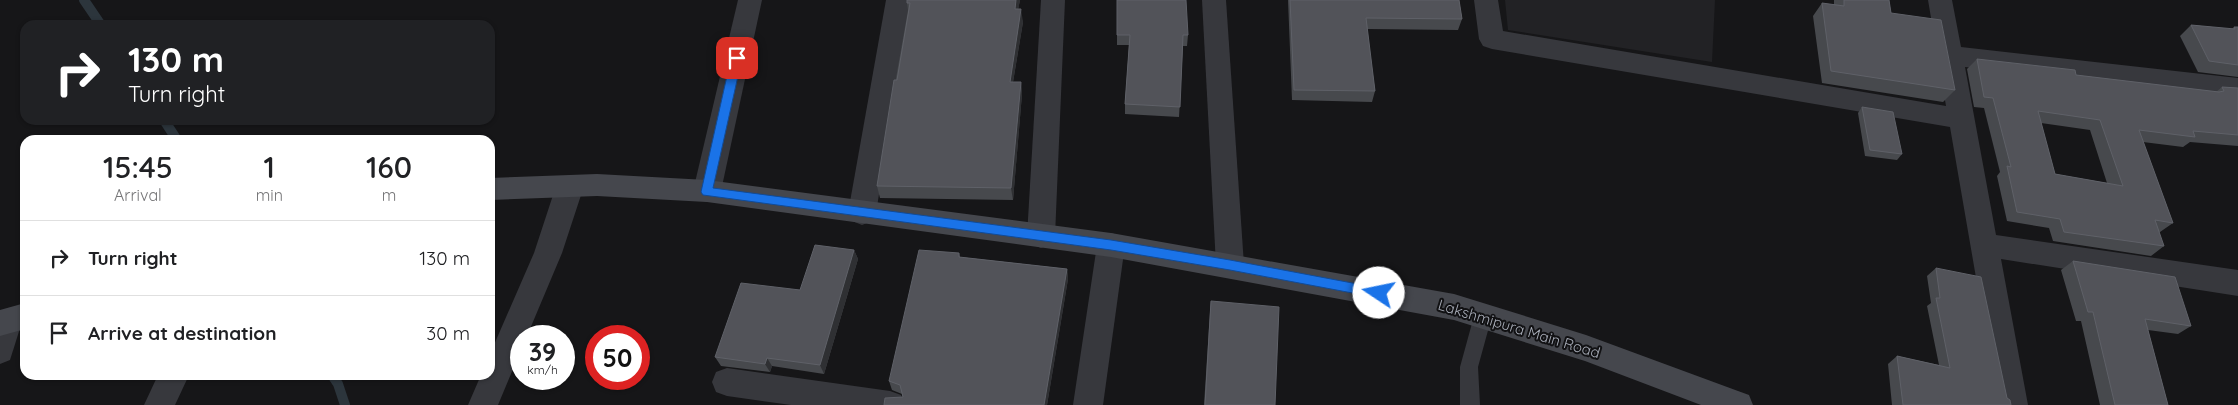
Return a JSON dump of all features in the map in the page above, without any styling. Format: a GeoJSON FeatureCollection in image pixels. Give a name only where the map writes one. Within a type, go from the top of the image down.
{"type":"FeatureCollection","features":[{"type":"Feature","properties":{"kind":"main road","name":"Lakshmipura Main Road"},"geometry":{"type":"LineString","coordinates":[[495,189],[597,185],[706,192],[1111,245],[1230,265],[1454,307],[1586,348],[1738,405]]}},
{"type":"Feature","properties":{"kind":"street"},"geometry":{"type":"LineString","coordinates":[[706,192],[750,0]]}},
{"type":"Feature","properties":{"kind":"street"},"geometry":{"type":"LineString","coordinates":[[862,213],[898,0]]}},
{"type":"Feature","properties":{"kind":"street"},"geometry":{"type":"LineString","coordinates":[[1041,236],[1053,0]]}},
{"type":"Feature","properties":{"kind":"street"},"geometry":{"type":"LineString","coordinates":[[1214,0],[1230,265]]}},
{"type":"Feature","properties":{"kind":"street"},"geometry":{"type":"LineString","coordinates":[[1486,0],[1492,39],[1962,119]]}},
{"type":"Feature","properties":{"kind":"street"},"geometry":{"type":"LineString","coordinates":[[1940,0],[2013,405]]}},
{"type":"Feature","properties":{"kind":"street"},"geometry":{"type":"LineString","coordinates":[[1951,56],[2238,88]]}},
{"type":"Feature","properties":{"kind":"street"},"geometry":{"type":"LineString","coordinates":[[495,377],[548,253],[570,186]]}},
{"type":"Feature","properties":{"kind":"street"},"geometry":{"type":"LineString","coordinates":[[1088,405],[1111,245]]}},
{"type":"Feature","properties":{"kind":"street"},"geometry":{"type":"LineString","coordinates":[[1985,245],[2238,283]]}},
{"type":"Feature","properties":{"kind":"street"},"geometry":{"type":"LineString","coordinates":[[0,351],[11,320]]}},
{"type":"Feature","properties":{"kind":"street"},"geometry":{"type":"LineString","coordinates":[[159,405],[172,380]]}},
{"type":"Feature","properties":{"kind":"street"},"geometry":{"type":"LineString","coordinates":[[483,405],[494,380]]}},
{"type":"Feature","properties":{"kind":"street"},"geometry":{"type":"LineString","coordinates":[[727,382],[890,405]]}},
{"type":"Feature","properties":{"kind":"lane"},"geometry":{"type":"LineString","coordinates":[[1470,405],[1469,367],[1483,316]]}},
{"type":"Feature","properties":{"kind":"shaded area"},"geometry":{"type":"Polygon","coordinates":[[[1505,0],[1715,0],[1712,62],[1508,30],[1505,0]]]}},
{"type":"Feature","properties":{"kind":"building"},"geometry":{"type":"Polygon","coordinates":[[[907,0],[1016,0],[1015,9],[1021,9],[1010,82],[1021,82],[1011,188],[877,186],[894,80],[897,80],[910,3],[907,3],[907,0]]]}},
{"type":"Feature","properties":{"kind":"building"},"geometry":{"type":"Polygon","coordinates":[[[1117,0],[1186,0],[1188,35],[1183,35],[1180,107],[1125,104],[1130,35],[1117,35],[1117,0]]]}},
{"type":"Feature","properties":{"kind":"building"},"geometry":{"type":"Polygon","coordinates":[[[1290,0],[1459,0],[1462,19],[1366,18],[1375,91],[1294,90],[1290,0]]]}},
{"type":"Feature","properties":{"kind":"building"},"geometry":{"type":"Polygon","coordinates":[[[1844,0],[1889,0],[1891,13],[1941,20],[1955,90],[1831,71],[1822,3],[1844,6],[1844,0]]]}},
{"type":"Feature","properties":{"kind":"building"},"geometry":{"type":"Polygon","coordinates":[[[2191,25],[2235,29],[2234,27],[2238,27],[2238,65],[2209,61],[2191,25]]]}},
{"type":"Feature","properties":{"kind":"building"},"geometry":{"type":"Polygon","coordinates":[[[1977,59],[2075,70],[2076,75],[2219,92],[2224,91],[2222,87],[2238,88],[2238,135],[2193,131],[2195,137],[2139,130],[2173,223],[2155,220],[2164,246],[2064,232],[2060,219],[2017,212],[2007,166],[2011,167],[1993,98],[1984,97],[1977,59]],[[2038,111],[2055,174],[2123,186],[2100,120],[2038,111]]]}},
{"type":"Feature","properties":{"kind":"building"},"geometry":{"type":"Polygon","coordinates":[[[1862,107],[1893,112],[1902,154],[1870,150],[1862,107]]]}},
{"type":"Feature","properties":{"kind":"building"},"geometry":{"type":"Polygon","coordinates":[[[815,245],[854,250],[820,365],[767,358],[765,364],[715,357],[741,283],[800,290],[815,245]]]}},
{"type":"Feature","properties":{"kind":"building"},"geometry":{"type":"Polygon","coordinates":[[[919,250],[959,253],[959,257],[1067,269],[1044,405],[884,405],[885,398],[903,397],[900,385],[889,381],[919,250]]]}},
{"type":"Feature","properties":{"kind":"building"},"geometry":{"type":"Polygon","coordinates":[[[2073,261],[2175,277],[2191,326],[2145,319],[2168,405],[2115,405],[2093,312],[2088,312],[2073,261]]]}},
{"type":"Feature","properties":{"kind":"building"},"geometry":{"type":"Polygon","coordinates":[[[1936,268],[1981,277],[2007,398],[2010,400],[2011,405],[1903,405],[1897,356],[1950,368],[1936,298],[1940,298],[1936,268]]]}},
{"type":"Feature","properties":{"kind":"building"},"geometry":{"type":"Polygon","coordinates":[[[1211,301],[1279,307],[1275,405],[1205,405],[1211,301]]]}},
{"type":"Feature","properties":{"kind":"waterway"},"geometry":{"type":"LineString","coordinates":[[84,0],[98,20]]}},
{"type":"Feature","properties":{"kind":"waterway"},"geometry":{"type":"LineString","coordinates":[[167,125],[174,135]]}},
{"type":"Feature","properties":{"kind":"waterway"},"geometry":{"type":"LineString","coordinates":[[335,380],[345,405]]}},
{"type":"Feature","properties":{"kind":"route"},"geometry":{"type":"LineString","coordinates":[[737,58],[706,192],[1111,245],[1379,293]]}}]}
